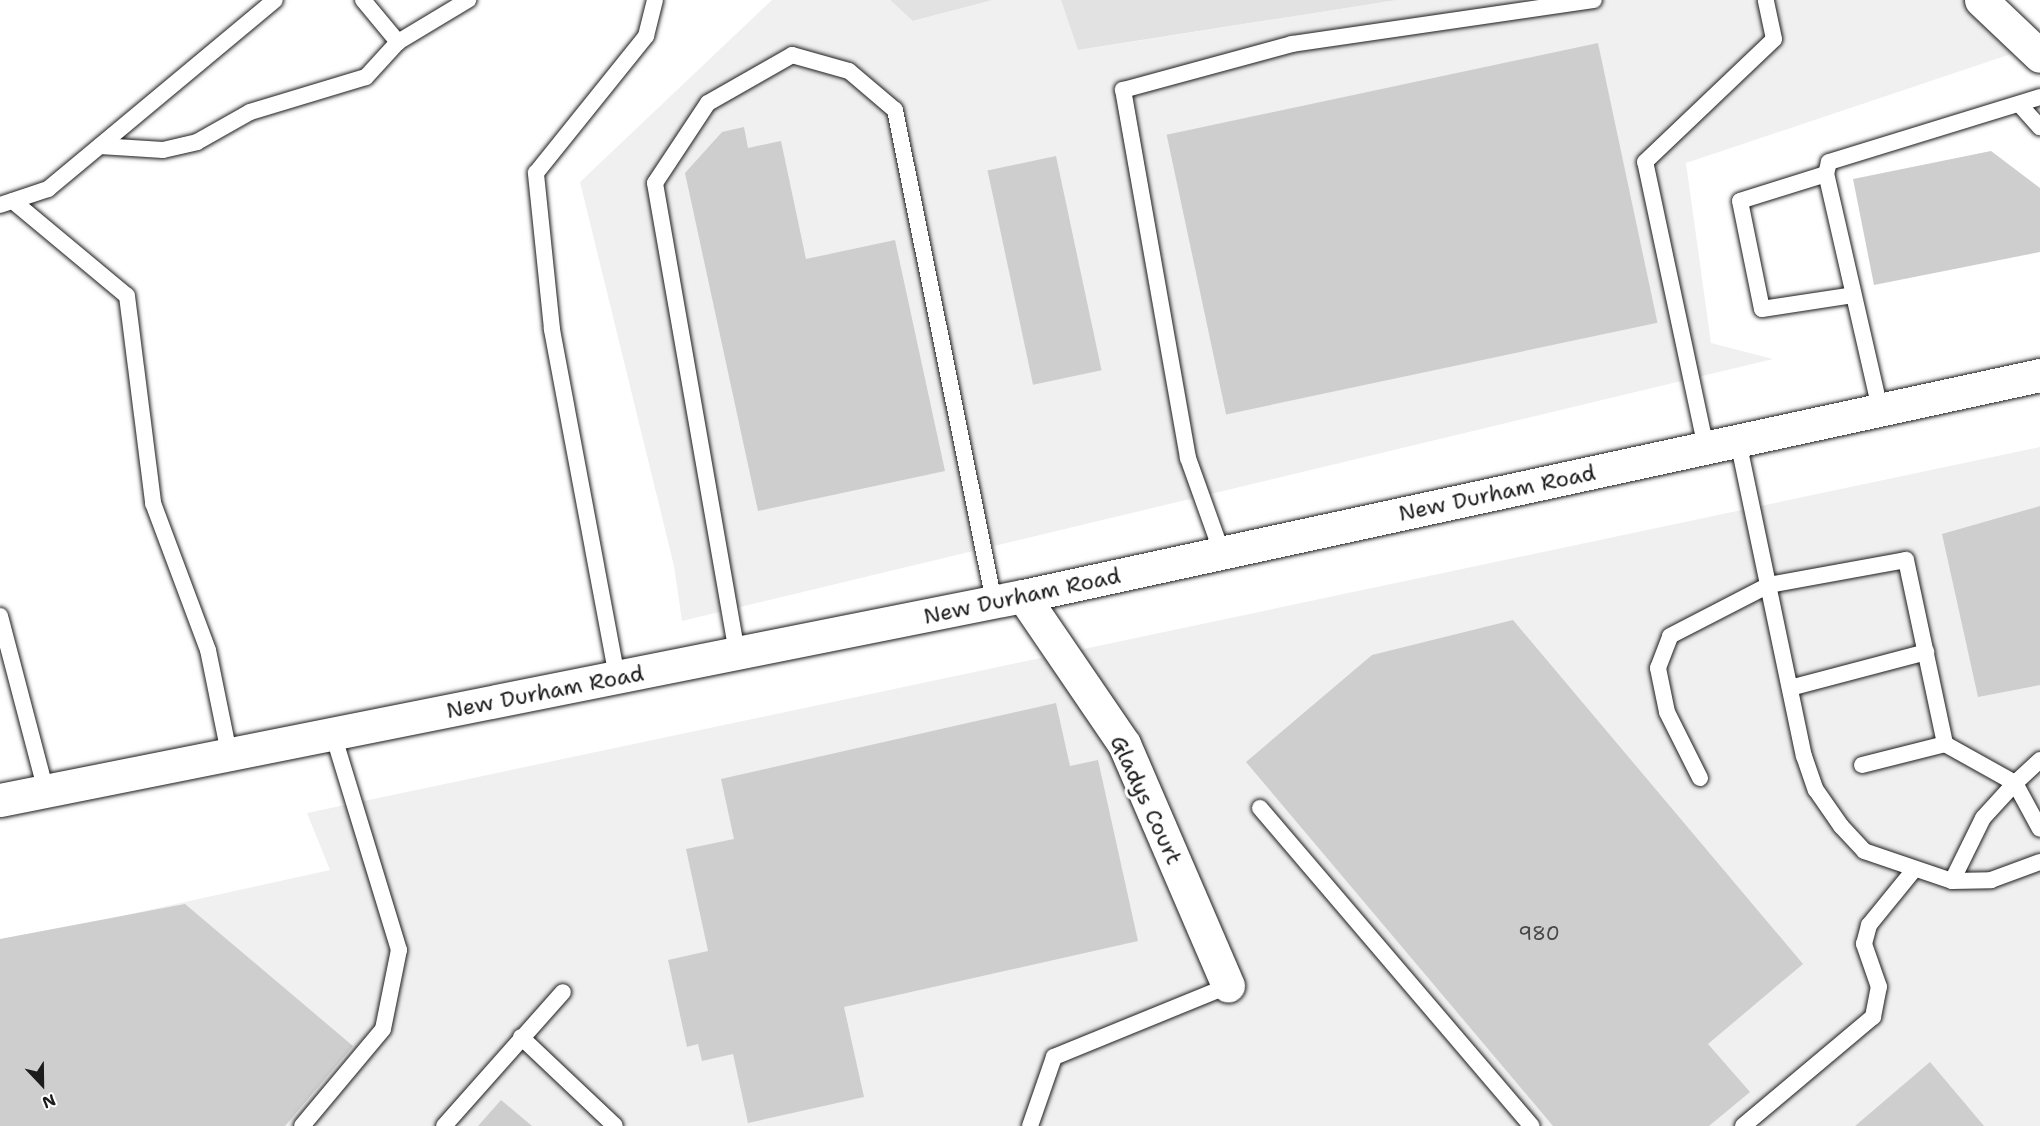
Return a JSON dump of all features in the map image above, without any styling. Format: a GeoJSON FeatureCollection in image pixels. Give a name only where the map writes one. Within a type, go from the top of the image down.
{"type":"FeatureCollection","features":[{"type":"Feature","properties":{"kind":"main road"},"geometry":{"type":"LineString","coordinates":[[1981,0],[2040,56]]}},
{"type":"Feature","properties":{"kind":"main road","name":"New Durham Road"},"geometry":{"type":"LineString","coordinates":[[0,800],[1009,599],[2040,375]]}},
{"type":"Feature","properties":{"kind":"main road","name":"Gladys Court"},"geometry":{"type":"LineString","coordinates":[[1009,599],[1124,744],[1228,986]]}},
{"type":"Feature","properties":{"kind":"lane"},"geometry":{"type":"LineString","coordinates":[[7,203],[48,189],[275,0]]}},
{"type":"Feature","properties":{"kind":"lane"},"geometry":{"type":"LineString","coordinates":[[363,0],[398,42]]}},
{"type":"Feature","properties":{"kind":"lane"},"geometry":{"type":"LineString","coordinates":[[100,146],[163,150],[197,142],[250,112],[366,77],[398,42],[468,0]]}},
{"type":"Feature","properties":{"kind":"lane"},"geometry":{"type":"LineString","coordinates":[[617,677],[552,329],[536,173],[646,36],[655,0]]}},
{"type":"Feature","properties":{"kind":"lane"},"geometry":{"type":"LineString","coordinates":[[1222,553],[1188,458],[1123,90],[1292,44],[1594,0]]}},
{"type":"Feature","properties":{"kind":"lane"},"geometry":{"type":"LineString","coordinates":[[1706,448],[1645,162],[1774,39],[1766,0]]}},
{"type":"Feature","properties":{"kind":"lane"},"geometry":{"type":"LineString","coordinates":[[736,653],[655,183],[708,103],[792,55],[849,70],[895,110],[1009,599]]}},
{"type":"Feature","properties":{"kind":"lane"},"geometry":{"type":"LineString","coordinates":[[1880,409],[1826,174],[1829,162],[1855,150],[2020,105],[2040,97]]}},
{"type":"Feature","properties":{"kind":"lane"},"geometry":{"type":"LineString","coordinates":[[2020,105],[2040,126]]}},
{"type":"Feature","properties":{"kind":"lane"},"geometry":{"type":"LineString","coordinates":[[1826,174],[1740,201],[1762,309],[1854,295]]}},
{"type":"Feature","properties":{"kind":"lane"},"geometry":{"type":"LineString","coordinates":[[7,203],[127,296],[153,503],[208,650],[229,753]]}},
{"type":"Feature","properties":{"kind":"lane"},"geometry":{"type":"LineString","coordinates":[[1738,441],[1791,688],[1816,790],[1864,851],[1913,872],[1952,881],[1991,880],[2040,862]]}},
{"type":"Feature","properties":{"kind":"lane"},"geometry":{"type":"LineString","coordinates":[[1700,778],[1667,712],[1658,668],[1670,636],[1769,585],[1906,560],[1945,744]]}},
{"type":"Feature","properties":{"kind":"lane"},"geometry":{"type":"LineString","coordinates":[[0,616],[46,791]]}},
{"type":"Feature","properties":{"kind":"lane"},"geometry":{"type":"LineString","coordinates":[[1791,688],[1926,652]]}},
{"type":"Feature","properties":{"kind":"lane"},"geometry":{"type":"LineString","coordinates":[[302,1126],[383,1029],[399,950],[333,734]]}},
{"type":"Feature","properties":{"kind":"lane"},"geometry":{"type":"LineString","coordinates":[[1862,765],[1945,744],[2015,783],[2040,829]]}},
{"type":"Feature","properties":{"kind":"lane"},"geometry":{"type":"LineString","coordinates":[[1952,881],[1983,818],[2040,760]]}},
{"type":"Feature","properties":{"kind":"lane"},"geometry":{"type":"LineString","coordinates":[[1260,808],[1532,1126]]}},
{"type":"Feature","properties":{"kind":"lane"},"geometry":{"type":"LineString","coordinates":[[1743,1126],[1873,1017],[1879,987],[1864,944],[1869,925],[1913,872]]}},
{"type":"Feature","properties":{"kind":"lane"},"geometry":{"type":"LineString","coordinates":[[1030,1126],[1054,1058],[1228,986]]}},
{"type":"Feature","properties":{"kind":"lane"},"geometry":{"type":"LineString","coordinates":[[444,1126],[563,992]]}},
{"type":"Feature","properties":{"kind":"lane"},"geometry":{"type":"LineString","coordinates":[[521,1037],[615,1126]]}},
{"type":"Feature","properties":{"kind":"shaded area"},"geometry":{"type":"Polygon","coordinates":[[[772,0],[890,0],[914,21],[993,0],[1061,0],[1079,50],[1397,0],[1974,0],[2032,47],[1686,163],[1711,343],[1773,359],[682,621],[674,566],[580,182],[772,0]]]}},
{"type":"Feature","properties":{"kind":"shaded area"},"geometry":{"type":"Polygon","coordinates":[[[890,0],[993,0],[913,21],[890,0]]]}},
{"type":"Feature","properties":{"kind":"shaded area"},"geometry":{"type":"Polygon","coordinates":[[[1061,0],[1397,0],[1078,50],[1061,0]]]}},
{"type":"Feature","properties":{"kind":"shaded area"},"geometry":{"type":"Polygon","coordinates":[[[2040,447],[2040,1126],[0,1126],[0,943],[330,870],[307,813],[2040,447]]]}},
{"type":"Feature","properties":{"kind":"building"},"geometry":{"type":"Polygon","coordinates":[[[1598,43],[1657,323],[1226,414],[1167,135],[1598,43]]]}},
{"type":"Feature","properties":{"kind":"building"},"geometry":{"type":"Polygon","coordinates":[[[744,127],[748,148],[781,141],[806,259],[895,240],[945,471],[758,511],[685,173],[722,132],[744,127]]]}},
{"type":"Feature","properties":{"kind":"building"},"geometry":{"type":"Polygon","coordinates":[[[1991,151],[2040,188],[2040,252],[1874,285],[1853,179],[1991,151]]]}},
{"type":"Feature","properties":{"kind":"building"},"geometry":{"type":"Polygon","coordinates":[[[1056,156],[1102,370],[1033,385],[988,171],[1056,156]]]}},
{"type":"Feature","properties":{"kind":"building"},"geometry":{"type":"Polygon","coordinates":[[[2040,506],[2040,685],[1978,697],[1942,534],[2040,506]]]}},
{"type":"Feature","properties":{"kind":"building"},"geometry":{"type":"Polygon","coordinates":[[[1513,620],[1803,964],[1708,1044],[1750,1092],[1709,1126],[1553,1126],[1246,762],[1372,655],[1513,620]]]}},
{"type":"Feature","properties":{"kind":"building"},"geometry":{"type":"Polygon","coordinates":[[[1056,703],[1070,766],[1098,760],[1138,941],[844,1007],[864,1097],[748,1123],[733,1054],[702,1061],[698,1044],[687,1047],[668,960],[708,951],[686,849],[734,839],[721,779],[1056,703]]]}},
{"type":"Feature","properties":{"kind":"building"},"geometry":{"type":"Polygon","coordinates":[[[185,904],[353,1046],[285,1126],[0,1126],[0,939],[185,904]]]}},
{"type":"Feature","properties":{"kind":"building"},"geometry":{"type":"Polygon","coordinates":[[[1930,1062],[1984,1126],[1855,1126],[1930,1062]]]}},
{"type":"Feature","properties":{"kind":"building"},"geometry":{"type":"Polygon","coordinates":[[[501,1100],[532,1126],[478,1126],[501,1100]]]}}]}
